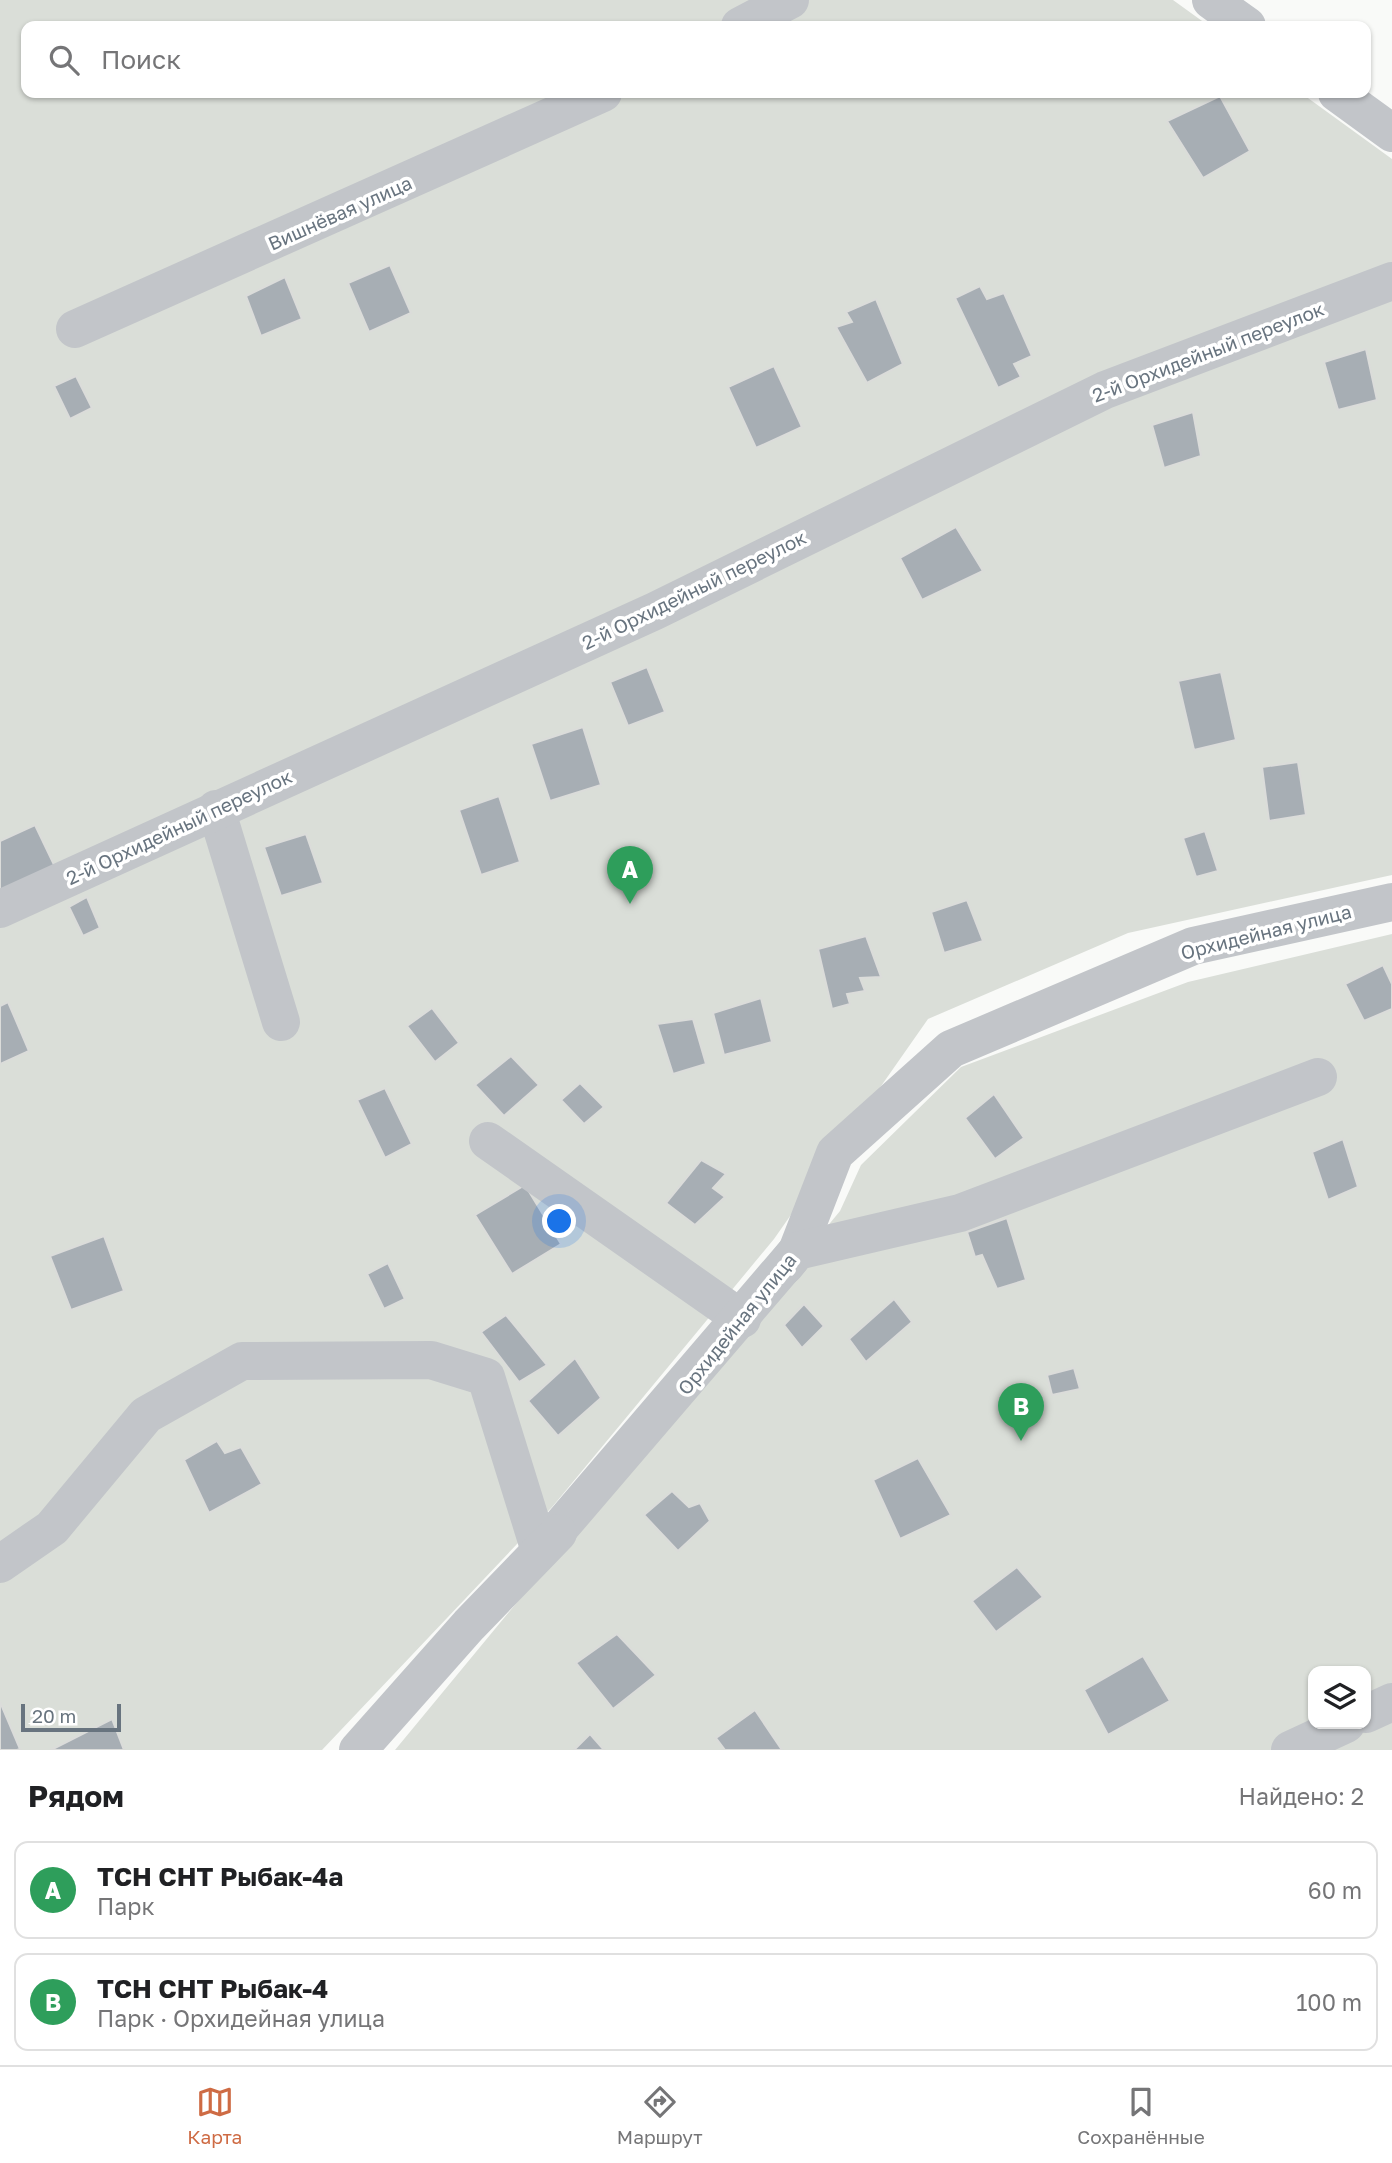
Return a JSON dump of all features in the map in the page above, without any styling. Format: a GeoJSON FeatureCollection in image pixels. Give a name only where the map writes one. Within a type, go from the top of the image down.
{"type":"FeatureCollection","features":[{"type":"Feature","properties":{"kind":"street"},"geometry":{"type":"LineString","coordinates":[[750,21],[790,0]]}},
{"type":"Feature","properties":{"kind":"street"},"geometry":{"type":"LineString","coordinates":[[1212,0],[1240,21]]}},
{"type":"Feature","properties":{"kind":"street","name":"Вишнёвая улица"},"geometry":{"type":"LineString","coordinates":[[75,329],[592,98]]}},
{"type":"Feature","properties":{"kind":"street"},"geometry":{"type":"LineString","coordinates":[[1345,98],[1392,133]]}},
{"type":"Feature","properties":{"kind":"street","name":"2-й Орхидейный переулок"},"geometry":{"type":"LineString","coordinates":[[0,909],[655,611],[1105,390],[1392,281]]}},
{"type":"Feature","properties":{"kind":"street"},"geometry":{"type":"LineString","coordinates":[[216,809],[281,1022]]}},
{"type":"Feature","properties":{"kind":"street","name":"Орхидейная улица"},"geometry":{"type":"LineString","coordinates":[[358,1750],[469,1625],[626,1463],[797,1251],[835,1153],[951,1049],[1193,946],[1392,902]]}},
{"type":"Feature","properties":{"kind":"street"},"geometry":{"type":"LineString","coordinates":[[540,1551],[797,1251],[960,1213],[1318,1077]]}},
{"type":"Feature","properties":{"kind":"street"},"geometry":{"type":"LineString","coordinates":[[488,1142],[742,1319]]}},
{"type":"Feature","properties":{"kind":"street"},"geometry":{"type":"LineString","coordinates":[[0,1564],[52,1528],[146,1415],[242,1361],[431,1360],[486,1377],[540,1551]]}},
{"type":"Feature","properties":{"kind":"street"},"geometry":{"type":"LineString","coordinates":[[1371,1712],[1392,1702]]}},
{"type":"Feature","properties":{"kind":"street"},"geometry":{"type":"LineString","coordinates":[[1290,1750],[1335,1729]]}},
{"type":"Feature","properties":{"kind":"shaded area"},"geometry":{"type":"Polygon","coordinates":[[[0,0],[1173,0],[1202,21],[21,21],[21,98],[1308,98],[1392,159],[1392,875],[1128,933],[928,1019],[774,1239],[553,1506],[322,1750],[0,1750],[0,0]]]}},
{"type":"Feature","properties":{"kind":"shaded area"},"geometry":{"type":"Polygon","coordinates":[[[1392,934],[1392,1750],[395,1750],[840,1211],[861,1165],[961,1067],[1188,982],[1392,934]]]}},
{"type":"Feature","properties":{"kind":"building"},"geometry":{"type":"Polygon","coordinates":[[[1221,98],[1250,151],[1203,178],[1167,121],[1221,98]]]}},
{"type":"Feature","properties":{"kind":"building"},"geometry":{"type":"Polygon","coordinates":[[[390,265],[411,313],[369,332],[348,283],[390,265]]]}},
{"type":"Feature","properties":{"kind":"building"},"geometry":{"type":"Polygon","coordinates":[[[285,277],[302,319],[261,336],[246,296],[285,277]]]}},
{"type":"Feature","properties":{"kind":"building"},"geometry":{"type":"Polygon","coordinates":[[[980,286],[987,299],[1004,293],[1032,356],[1014,364],[1021,377],[998,388],[955,298],[980,286]]]}},
{"type":"Feature","properties":{"kind":"building"},"geometry":{"type":"Polygon","coordinates":[[[876,299],[903,364],[867,383],[836,327],[852,322],[846,312],[876,299]]]}},
{"type":"Feature","properties":{"kind":"building"},"geometry":{"type":"Polygon","coordinates":[[[1366,349],[1377,400],[1338,410],[1324,362],[1366,349]]]}},
{"type":"Feature","properties":{"kind":"building"},"geometry":{"type":"Polygon","coordinates":[[[774,366],[802,427],[756,448],[728,387],[774,366]]]}},
{"type":"Feature","properties":{"kind":"building"},"geometry":{"type":"Polygon","coordinates":[[[76,376],[92,408],[70,419],[54,386],[76,376]]]}},
{"type":"Feature","properties":{"kind":"building"},"geometry":{"type":"Polygon","coordinates":[[[1193,412],[1201,456],[1164,468],[1152,425],[1193,412]]]}},
{"type":"Feature","properties":{"kind":"building"},"geometry":{"type":"Polygon","coordinates":[[[956,527],[983,571],[922,600],[900,558],[956,527]]]}},
{"type":"Feature","properties":{"kind":"building"},"geometry":{"type":"Polygon","coordinates":[[[647,667],[665,712],[628,726],[610,682],[647,667]]]}},
{"type":"Feature","properties":{"kind":"building"},"geometry":{"type":"Polygon","coordinates":[[[1221,672],[1236,740],[1194,750],[1178,681],[1221,672]]]}},
{"type":"Feature","properties":{"kind":"building"},"geometry":{"type":"Polygon","coordinates":[[[583,727],[601,785],[550,801],[531,744],[583,727]]]}},
{"type":"Feature","properties":{"kind":"building"},"geometry":{"type":"Polygon","coordinates":[[[1298,762],[1306,815],[1269,821],[1262,767],[1298,762]]]}},
{"type":"Feature","properties":{"kind":"building"},"geometry":{"type":"Polygon","coordinates":[[[499,796],[520,862],[481,875],[459,810],[499,796]]]}},
{"type":"Feature","properties":{"kind":"building"},"geometry":{"type":"Polygon","coordinates":[[[35,825],[57,871],[0,893],[0,841],[35,825]]]}},
{"type":"Feature","properties":{"kind":"building"},"geometry":{"type":"Polygon","coordinates":[[[1205,831],[1218,871],[1196,877],[1183,838],[1205,831]]]}},
{"type":"Feature","properties":{"kind":"building"},"geometry":{"type":"Polygon","coordinates":[[[306,834],[323,883],[281,896],[264,847],[306,834]]]}},
{"type":"Feature","properties":{"kind":"building"},"geometry":{"type":"Polygon","coordinates":[[[87,897],[100,928],[83,936],[69,907],[87,897]]]}},
{"type":"Feature","properties":{"kind":"building"},"geometry":{"type":"Polygon","coordinates":[[[967,900],[983,941],[944,953],[931,912],[967,900]]]}},
{"type":"Feature","properties":{"kind":"building"},"geometry":{"type":"Polygon","coordinates":[[[866,936],[881,977],[860,978],[865,991],[847,994],[850,1004],[832,1009],[818,949],[866,936]]]}},
{"type":"Feature","properties":{"kind":"building"},"geometry":{"type":"Polygon","coordinates":[[[1383,965],[1392,984],[1392,1009],[1364,1021],[1345,984],[1383,965]]]}},
{"type":"Feature","properties":{"kind":"building"},"geometry":{"type":"Polygon","coordinates":[[[761,998],[772,1042],[724,1055],[713,1013],[761,998]]]}},
{"type":"Feature","properties":{"kind":"building"},"geometry":{"type":"Polygon","coordinates":[[[8,1002],[29,1051],[0,1064],[0,1006],[8,1002]]]}},
{"type":"Feature","properties":{"kind":"building"},"geometry":{"type":"Polygon","coordinates":[[[432,1008],[459,1043],[435,1062],[407,1026],[432,1008]]]}},
{"type":"Feature","properties":{"kind":"building"},"geometry":{"type":"Polygon","coordinates":[[[693,1019],[706,1064],[673,1074],[657,1024],[693,1019]]]}},
{"type":"Feature","properties":{"kind":"building"},"geometry":{"type":"Polygon","coordinates":[[[511,1056],[539,1085],[504,1116],[475,1085],[511,1056]]]}},
{"type":"Feature","properties":{"kind":"building"},"geometry":{"type":"Polygon","coordinates":[[[580,1083],[604,1107],[584,1124],[561,1100],[580,1083]]]}},
{"type":"Feature","properties":{"kind":"building"},"geometry":{"type":"Polygon","coordinates":[[[385,1088],[412,1144],[385,1158],[357,1100],[385,1088]]]}},
{"type":"Feature","properties":{"kind":"building"},"geometry":{"type":"Polygon","coordinates":[[[994,1094],[1024,1138],[995,1159],[965,1118],[994,1094]]]}},
{"type":"Feature","properties":{"kind":"building"},"geometry":{"type":"Polygon","coordinates":[[[1343,1139],[1358,1187],[1328,1200],[1312,1152],[1343,1139]]]}},
{"type":"Feature","properties":{"kind":"building"},"geometry":{"type":"Polygon","coordinates":[[[701,1160],[726,1174],[713,1188],[725,1197],[695,1225],[666,1203],[701,1160]]]}},
{"type":"Feature","properties":{"kind":"building"},"geometry":{"type":"Polygon","coordinates":[[[525,1185],[561,1244],[512,1274],[475,1215],[525,1185]]]}},
{"type":"Feature","properties":{"kind":"building"},"geometry":{"type":"Polygon","coordinates":[[[1007,1218],[1026,1280],[997,1289],[982,1255],[975,1257],[967,1232],[1007,1218]]]}},
{"type":"Feature","properties":{"kind":"building"},"geometry":{"type":"Polygon","coordinates":[[[104,1236],[124,1291],[71,1310],[50,1256],[104,1236]]]}},
{"type":"Feature","properties":{"kind":"building"},"geometry":{"type":"Polygon","coordinates":[[[388,1263],[405,1299],[384,1309],[367,1274],[388,1263]]]}},
{"type":"Feature","properties":{"kind":"building"},"geometry":{"type":"Polygon","coordinates":[[[894,1299],[912,1322],[866,1362],[849,1339],[894,1299]]]}},
{"type":"Feature","properties":{"kind":"building"},"geometry":{"type":"Polygon","coordinates":[[[804,1304],[824,1326],[802,1348],[784,1325],[804,1304]]]}},
{"type":"Feature","properties":{"kind":"building"},"geometry":{"type":"Polygon","coordinates":[[[506,1315],[547,1365],[519,1382],[481,1332],[506,1315]]]}},
{"type":"Feature","properties":{"kind":"building"},"geometry":{"type":"Polygon","coordinates":[[[575,1358],[601,1398],[558,1436],[528,1401],[575,1358]]]}},
{"type":"Feature","properties":{"kind":"building"},"geometry":{"type":"Polygon","coordinates":[[[1074,1368],[1080,1389],[1052,1395],[1047,1375],[1074,1368]]]}},
{"type":"Feature","properties":{"kind":"building"},"geometry":{"type":"Polygon","coordinates":[[[217,1441],[225,1453],[241,1447],[262,1484],[209,1513],[184,1460],[217,1441]]]}},
{"type":"Feature","properties":{"kind":"building"},"geometry":{"type":"Polygon","coordinates":[[[918,1458],[951,1515],[900,1539],[873,1480],[918,1458]]]}},
{"type":"Feature","properties":{"kind":"building"},"geometry":{"type":"Polygon","coordinates":[[[672,1491],[689,1507],[700,1503],[710,1521],[678,1551],[644,1515],[672,1491]]]}},
{"type":"Feature","properties":{"kind":"building"},"geometry":{"type":"Polygon","coordinates":[[[1017,1567],[1043,1597],[996,1632],[972,1601],[1017,1567]]]}},
{"type":"Feature","properties":{"kind":"building"},"geometry":{"type":"Polygon","coordinates":[[[617,1634],[656,1675],[613,1709],[576,1663],[617,1634]]]}},
{"type":"Feature","properties":{"kind":"building"},"geometry":{"type":"Polygon","coordinates":[[[1143,1656],[1170,1701],[1108,1735],[1084,1690],[1143,1656]]]}},
{"type":"Feature","properties":{"kind":"building"},"geometry":{"type":"Polygon","coordinates":[[[0,1702],[20,1749],[0,1750],[0,1702]]]}},
{"type":"Feature","properties":{"kind":"building"},"geometry":{"type":"Polygon","coordinates":[[[755,1710],[782,1750],[725,1750],[716,1738],[755,1710]]]}},
{"type":"Feature","properties":{"kind":"building"},"geometry":{"type":"Polygon","coordinates":[[[112,1719],[124,1750],[51,1750],[112,1719]]]}},
{"type":"Feature","properties":{"kind":"building"},"geometry":{"type":"Polygon","coordinates":[[[590,1734],[604,1750],[574,1750],[590,1734]]]}},
{"type":"Feature","properties":{"kind":"place","name":"ТСН СНТ Рыбак-4а"},"geometry":{"type":"Point","coordinates":[630,904]}},
{"type":"Feature","properties":{"kind":"place","name":"ТСН СНТ Рыбак-4"},"geometry":{"type":"Point","coordinates":[1021,1441]}}]}
